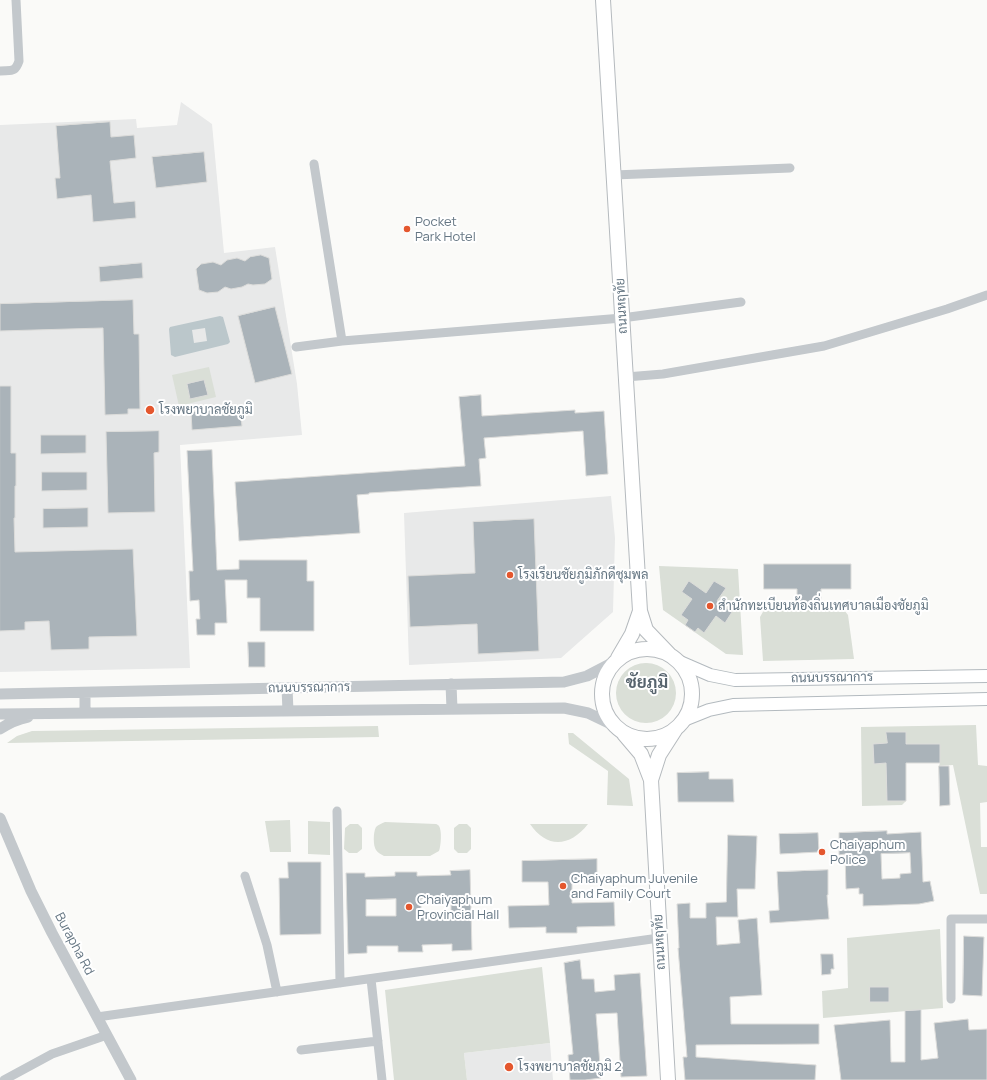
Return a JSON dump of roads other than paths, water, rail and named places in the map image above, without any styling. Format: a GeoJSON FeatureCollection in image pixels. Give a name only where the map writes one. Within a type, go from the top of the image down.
{"type":"FeatureCollection","features":[{"type":"Feature","properties":{"kind":"main road","name":"ถนนหฤทัย"},"geometry":{"type":"LineString","coordinates":[[603,0],[640,611],[646,630],[675,658]]}},
{"type":"Feature","properties":{"kind":"main road","name":"ถนนหฤทัย"},"geometry":{"type":"LineString","coordinates":[[616,660],[632,634],[640,611]]}},
{"type":"Feature","properties":{"kind":"main road"},"geometry":{"type":"LineString","coordinates":[[645,648],[658,650],[675,658],[687,673],[691,684],[692,696],[690,708],[679,725],[663,736],[650,739],[637,738],[618,729],[605,713],[601,698],[602,683],[608,670],[616,660],[630,651],[645,648]]}},
{"type":"Feature","properties":{"kind":"main road","name":"ถนนบรรณาการ"},"geometry":{"type":"LineString","coordinates":[[675,658],[710,675],[735,680],[987,676]]}},
{"type":"Feature","properties":{"kind":"main road","name":"ถนนบรรณาการ"},"geometry":{"type":"LineString","coordinates":[[679,725],[709,710],[733,705],[987,699]]}},
{"type":"Feature","properties":{"kind":"main road","name":"ถนนหฤทัย"},"geometry":{"type":"LineString","coordinates":[[651,780],[659,755],[679,725]]}},
{"type":"Feature","properties":{"kind":"main road","name":"ถนนหฤทัย"},"geometry":{"type":"LineString","coordinates":[[618,729],[640,754],[651,780],[668,1080]]}},
{"type":"Feature","properties":{"kind":"street"},"geometry":{"type":"LineString","coordinates":[[0,71],[13,70],[17,68],[19,61],[16,0]]}},
{"type":"Feature","properties":{"kind":"street"},"geometry":{"type":"LineString","coordinates":[[314,164],[342,341]]}},
{"type":"Feature","properties":{"kind":"street"},"geometry":{"type":"LineString","coordinates":[[614,175],[790,168]]}},
{"type":"Feature","properties":{"kind":"street"},"geometry":{"type":"LineString","coordinates":[[626,377],[663,374],[824,346],[947,309],[987,295]]}},
{"type":"Feature","properties":{"kind":"street"},"geometry":{"type":"LineString","coordinates":[[296,348],[342,341],[622,318],[741,302]]}},
{"type":"Feature","properties":{"kind":"street","name":"ถนนบรรณาการ"},"geometry":{"type":"LineString","coordinates":[[0,694],[564,682],[587,676],[616,660]]}},
{"type":"Feature","properties":{"kind":"street"},"geometry":{"type":"LineString","coordinates":[[451,684],[452,709]]}},
{"type":"Feature","properties":{"kind":"street"},"geometry":{"type":"LineString","coordinates":[[287,688],[288,711]]}},
{"type":"Feature","properties":{"kind":"street"},"geometry":{"type":"LineString","coordinates":[[85,693],[85,713]]}},
{"type":"Feature","properties":{"kind":"street","name":"ถนนบรรณาการ"},"geometry":{"type":"LineString","coordinates":[[0,714],[564,708],[588,713],[618,729]]}},
{"type":"Feature","properties":{"kind":"street"},"geometry":{"type":"LineString","coordinates":[[0,729],[5,725],[19,719],[48,714]]}},
{"type":"Feature","properties":{"kind":"street"},"geometry":{"type":"LineString","coordinates":[[337,811],[340,983]]}},
{"type":"Feature","properties":{"kind":"street","name":"Burapha Rd"},"geometry":{"type":"LineString","coordinates":[[0,818],[31,891],[48,926],[131,1080]]}},
{"type":"Feature","properties":{"kind":"street"},"geometry":{"type":"LineString","coordinates":[[245,876],[267,945],[277,992]]}},
{"type":"Feature","properties":{"kind":"street"},"geometry":{"type":"LineString","coordinates":[[951,999],[951,919],[987,919]]}},
{"type":"Feature","properties":{"kind":"street"},"geometry":{"type":"LineString","coordinates":[[97,1017],[659,938]]}},
{"type":"Feature","properties":{"kind":"street"},"geometry":{"type":"LineString","coordinates":[[372,979],[382,1080]]}},
{"type":"Feature","properties":{"kind":"street"},"geometry":{"type":"LineString","coordinates":[[4,1080],[52,1054],[107,1035]]}},
{"type":"Feature","properties":{"kind":"street"},"geometry":{"type":"LineString","coordinates":[[301,1050],[378,1041]]}},
{"type":"Feature","properties":{"kind":"place","name":"Pocket Park Hotel"},"geometry":{"type":"Point","coordinates":[407,229]}},
{"type":"Feature","properties":{"kind":"place","name":"โรงพยาบาลชัยภูมิ"},"geometry":{"type":"Point","coordinates":[150,410]}},
{"type":"Feature","properties":{"kind":"place","name":"โรงเรียนชัยภูมิภักดีชุมพล"},"geometry":{"type":"Point","coordinates":[510,575]}},
{"type":"Feature","properties":{"kind":"place","name":"สำนักทะเบียนท้องถิ่นเทศบาลเมืองชัยภูมิ"},"geometry":{"type":"Point","coordinates":[710,606]}},
{"type":"Feature","properties":{"kind":"place","name":"Chaiyaphum Police"},"geometry":{"type":"Point","coordinates":[822,852]}},
{"type":"Feature","properties":{"kind":"place","name":"Chaiyaphum Juvenile and Family Court"},"geometry":{"type":"Point","coordinates":[563,886]}},
{"type":"Feature","properties":{"kind":"place","name":"Chaiyaphum Provincial Hall"},"geometry":{"type":"Point","coordinates":[409,907]}},
{"type":"Feature","properties":{"kind":"place","name":"โรงพยาบาลชัยภูมิ 2"},"geometry":{"type":"Point","coordinates":[509,1067]}},
{"type":"Feature","properties":{"kind":"district","name":"ชัยภูมิ"},"geometry":{"type":"Point","coordinates":[647,683]}}]}
